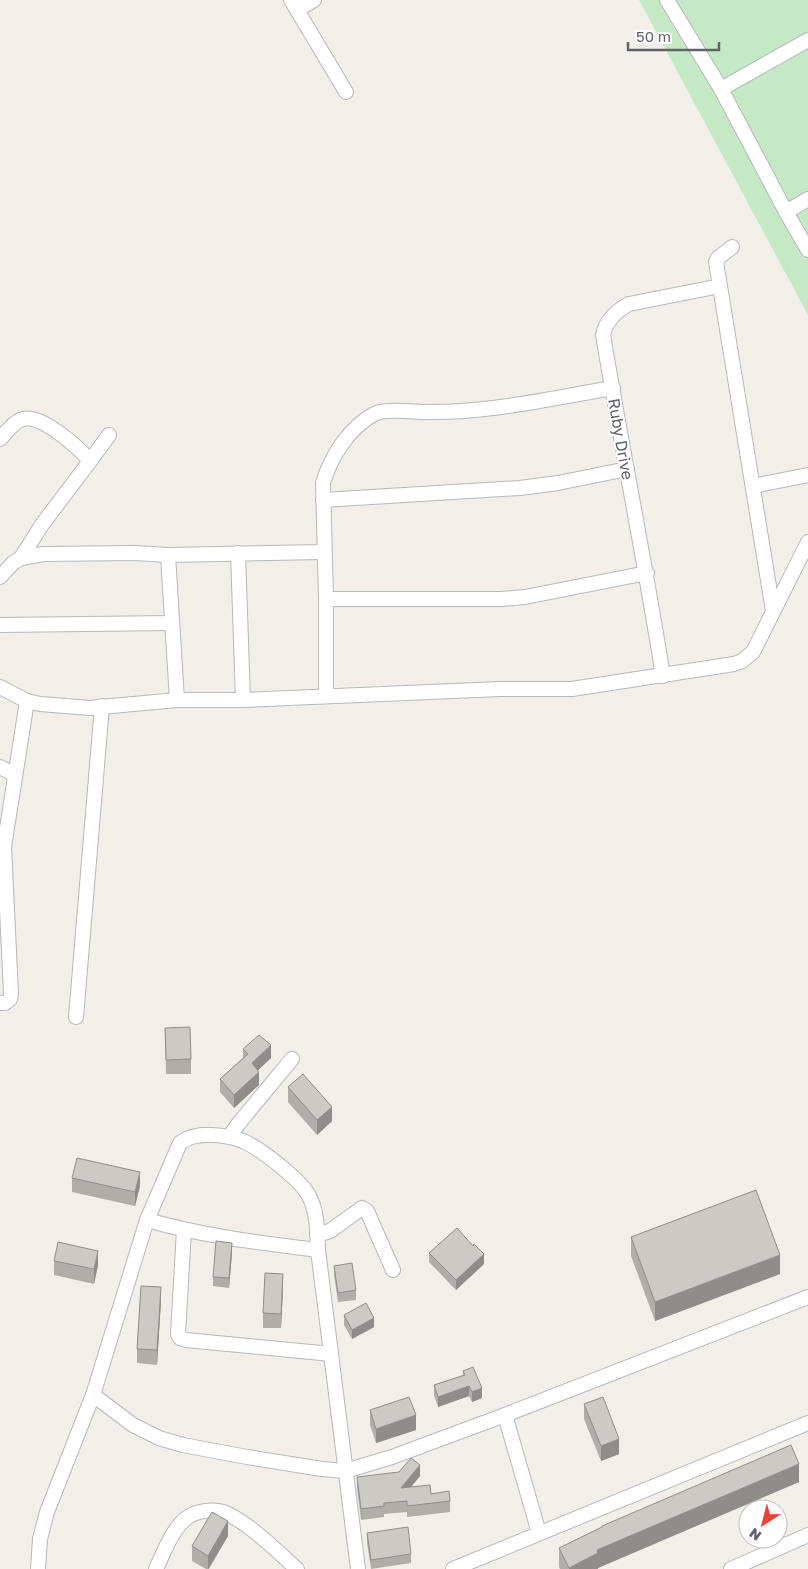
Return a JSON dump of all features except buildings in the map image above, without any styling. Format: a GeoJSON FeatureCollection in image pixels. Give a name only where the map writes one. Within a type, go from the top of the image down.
{"type":"FeatureCollection","features":[{"type":"Feature","properties":{"kind":"street"},"geometry":{"type":"LineString","coordinates":[[314,0],[294,5],[346,92]]}},
{"type":"Feature","properties":{"kind":"street"},"geometry":{"type":"LineString","coordinates":[[667,0],[721,89],[808,250]]}},
{"type":"Feature","properties":{"kind":"street"},"geometry":{"type":"LineString","coordinates":[[721,89],[808,40]]}},
{"type":"Feature","properties":{"kind":"street"},"geometry":{"type":"LineString","coordinates":[[786,212],[808,199]]}},
{"type":"Feature","properties":{"kind":"street"},"geometry":{"type":"LineString","coordinates":[[732,247],[718,258],[716,262],[773,611]]}},
{"type":"Feature","properties":{"kind":"street","name":"Ruby Drive"},"geometry":{"type":"LineString","coordinates":[[663,676],[603,335],[607,322],[615,313],[629,304],[720,286]]}},
{"type":"Feature","properties":{"kind":"street"},"geometry":{"type":"LineString","coordinates":[[326,696],[323,483],[327,470],[337,451],[351,433],[376,413],[463,411],[612,388]]}},
{"type":"Feature","properties":{"kind":"street"},"geometry":{"type":"LineString","coordinates":[[0,439],[18,421],[25,418],[37,420],[65,438],[90,461]]}},
{"type":"Feature","properties":{"kind":"street"},"geometry":{"type":"LineString","coordinates":[[22,558],[41,526],[109,435]]}},
{"type":"Feature","properties":{"kind":"street"},"geometry":{"type":"LineString","coordinates":[[323,500],[520,488],[627,470]]}},
{"type":"Feature","properties":{"kind":"street"},"geometry":{"type":"LineString","coordinates":[[753,486],[808,475]]}},
{"type":"Feature","properties":{"kind":"street"},"geometry":{"type":"LineString","coordinates":[[0,687],[27,701],[51,706],[90,708],[177,700],[243,700],[500,689],[572,688],[734,664],[742,661],[753,652],[808,542]]}},
{"type":"Feature","properties":{"kind":"street"},"geometry":{"type":"LineString","coordinates":[[0,577],[12,563],[22,558],[44,554],[135,553],[168,555],[324,552]]}},
{"type":"Feature","properties":{"kind":"street"},"geometry":{"type":"LineString","coordinates":[[238,553],[243,700]]}},
{"type":"Feature","properties":{"kind":"street"},"geometry":{"type":"LineString","coordinates":[[168,555],[177,700]]}},
{"type":"Feature","properties":{"kind":"street"},"geometry":{"type":"LineString","coordinates":[[326,599],[502,599],[524,597],[646,573]]}},
{"type":"Feature","properties":{"kind":"street"},"geometry":{"type":"LineString","coordinates":[[0,625],[172,623]]}},
{"type":"Feature","properties":{"kind":"street"},"geometry":{"type":"LineString","coordinates":[[0,1003],[5,1003],[10,999],[11,993],[3,926],[2,846],[27,701]]}},
{"type":"Feature","properties":{"kind":"street"},"geometry":{"type":"LineString","coordinates":[[76,1017],[102,706]]}},
{"type":"Feature","properties":{"kind":"street"},"geometry":{"type":"LineString","coordinates":[[0,767],[15,775]]}},
{"type":"Feature","properties":{"kind":"street"},"geometry":{"type":"LineString","coordinates":[[229,1137],[292,1059]]}},
{"type":"Feature","properties":{"kind":"street"},"geometry":{"type":"LineString","coordinates":[[38,1569],[40,1539],[47,1512],[92,1395],[133,1259],[147,1220],[180,1143],[186,1138],[210,1135],[243,1141],[298,1180],[308,1194],[315,1212],[318,1250],[358,1569]]}},
{"type":"Feature","properties":{"kind":"street"},"geometry":{"type":"LineString","coordinates":[[317,1235],[330,1231],[362,1208],[367,1211],[393,1270]]}},
{"type":"Feature","properties":{"kind":"street"},"geometry":{"type":"LineString","coordinates":[[147,1220],[232,1240],[318,1250]]}},
{"type":"Feature","properties":{"kind":"street"},"geometry":{"type":"LineString","coordinates":[[184,1230],[178,1334],[180,1338],[331,1354]]}},
{"type":"Feature","properties":{"kind":"street"},"geometry":{"type":"LineString","coordinates":[[92,1395],[133,1426],[159,1438],[183,1445],[247,1457],[345,1471],[392,1457],[505,1415],[808,1297]]}},
{"type":"Feature","properties":{"kind":"street"},"geometry":{"type":"LineString","coordinates":[[505,1415],[539,1532]]}},
{"type":"Feature","properties":{"kind":"street"},"geometry":{"type":"LineString","coordinates":[[452,1569],[808,1422]]}},
{"type":"Feature","properties":{"kind":"street"},"geometry":{"type":"LineString","coordinates":[[156,1569],[175,1531],[185,1519],[195,1513],[210,1510],[227,1513],[252,1530],[297,1569]]}},
{"type":"Feature","properties":{"kind":"street"},"geometry":{"type":"LineString","coordinates":[[731,1569],[808,1535]]}},
{"type":"Feature","properties":{"kind":"green space"},"geometry":{"type":"Polygon","coordinates":[[[639,0],[808,0],[808,315],[639,0]]]}}]}
